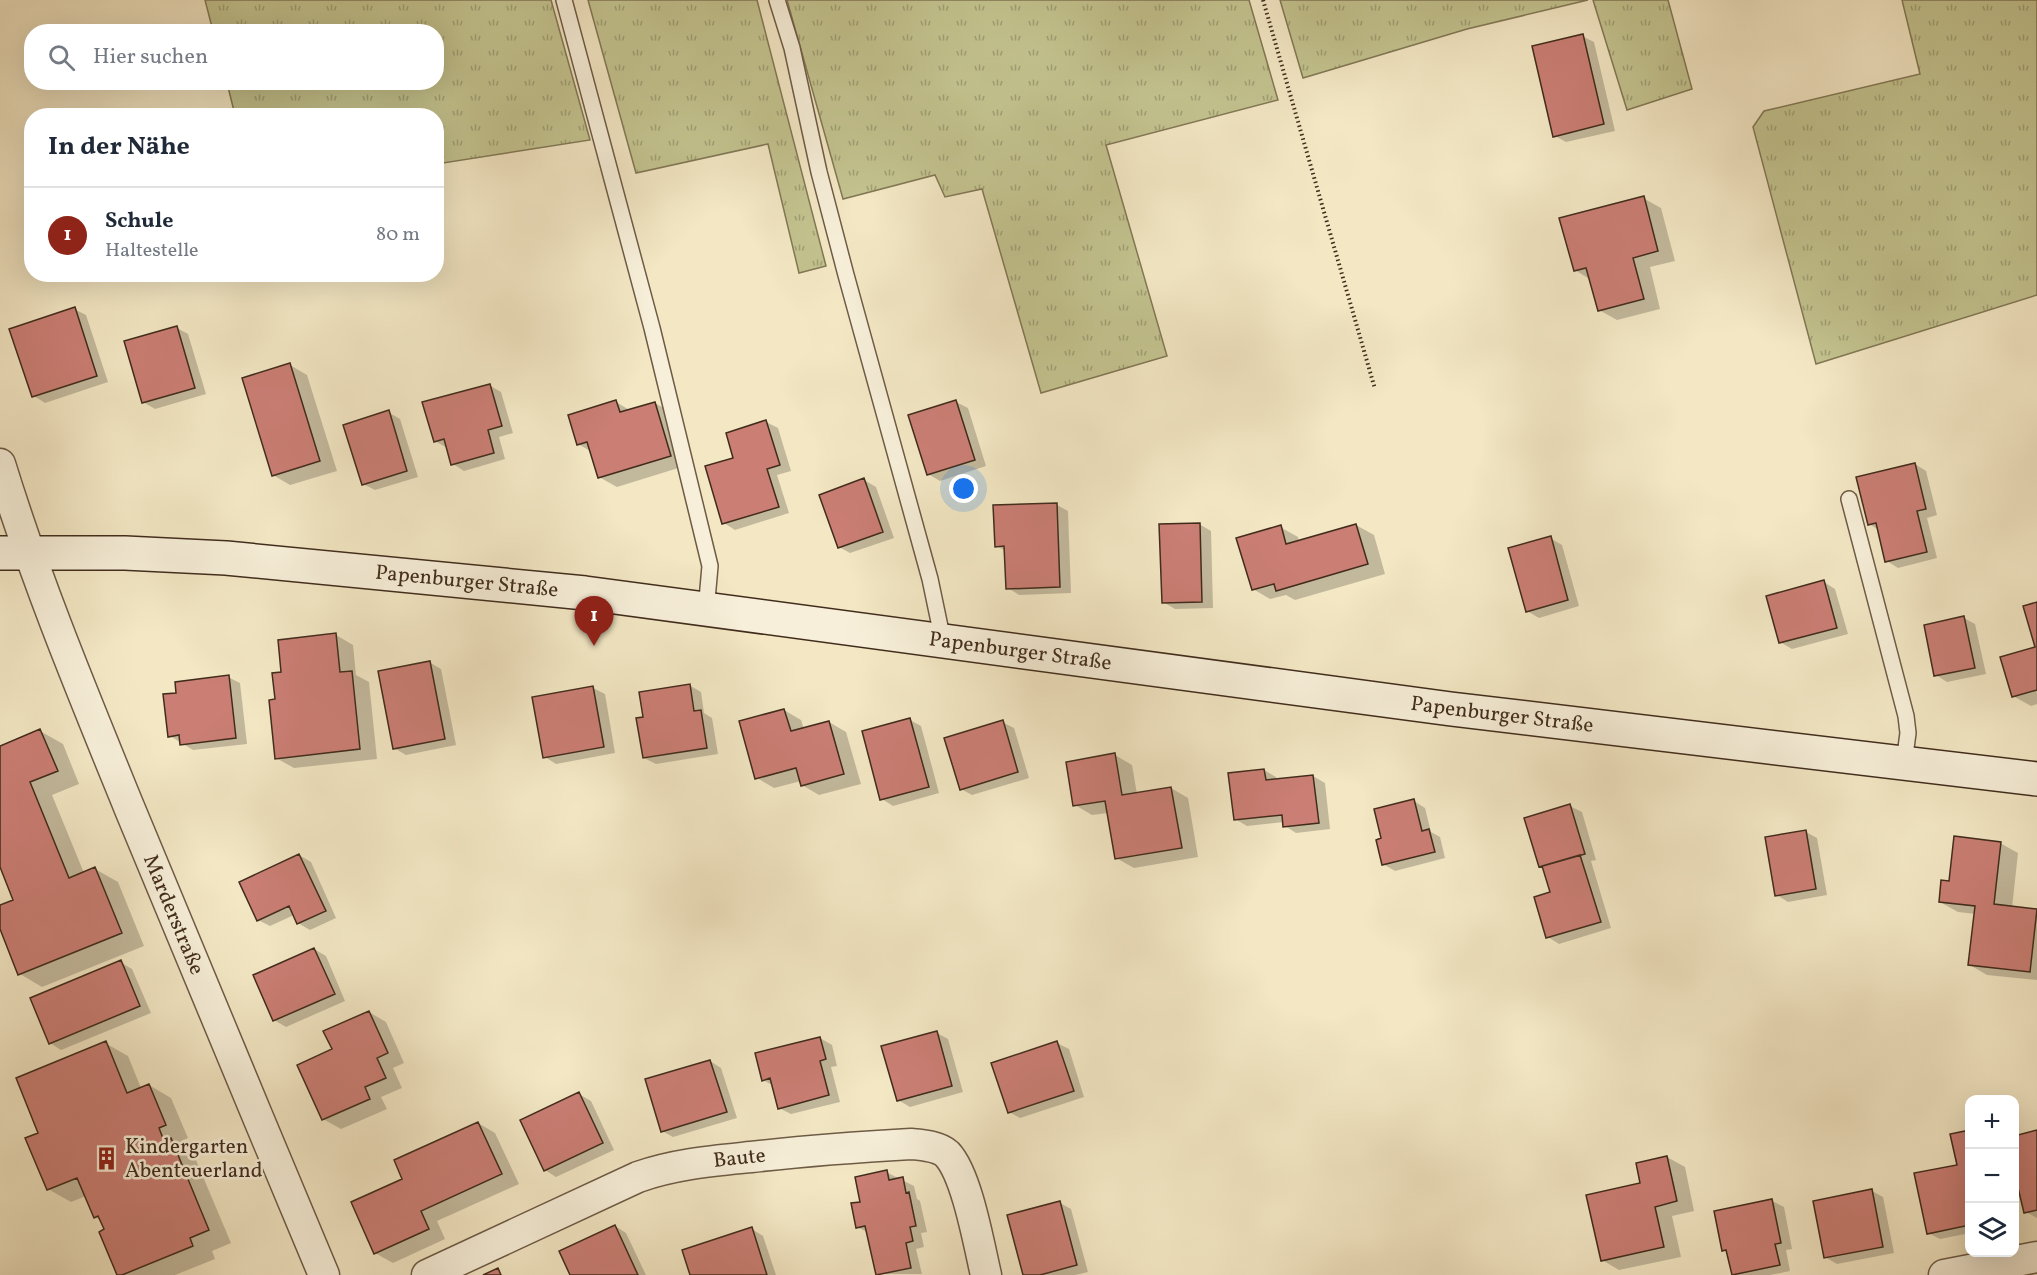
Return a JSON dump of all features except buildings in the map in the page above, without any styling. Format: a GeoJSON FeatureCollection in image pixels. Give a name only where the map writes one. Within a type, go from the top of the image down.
{"type":"FeatureCollection","features":[{"type":"Feature","properties":{"kind":"street","name":"Marderstraße"},"geometry":{"type":"LineString","coordinates":[[0,464],[14,552],[83,696],[324,1275]]}},
{"type":"Feature","properties":{"kind":"street","name":"Papenburger Straße"},"geometry":{"type":"LineString","coordinates":[[14,552],[125,552],[226,558],[585,593],[1462,711],[2037,779]]}},
{"type":"Feature","properties":{"kind":"street","name":"Baute"},"geometry":{"type":"LineString","coordinates":[[426,1275],[638,1177],[666,1167],[767,1155],[911,1144],[927,1146],[945,1153],[957,1168],[986,1275]]}},
{"type":"Feature","properties":{"kind":"street"},"geometry":{"type":"LineString","coordinates":[[1944,1275],[2037,1257]]}},
{"type":"Feature","properties":{"kind":"lane"},"geometry":{"type":"LineString","coordinates":[[564,0],[652,328],[710,566],[706,611]]}},
{"type":"Feature","properties":{"kind":"lane"},"geometry":{"type":"LineString","coordinates":[[777,0],[792,48],[825,195],[930,579],[943,641]]}},
{"type":"Feature","properties":{"kind":"lane"},"geometry":{"type":"LineString","coordinates":[[1849,499],[1906,716],[1908,733],[1904,763]]}},
{"type":"Feature","properties":{"kind":"path"},"geometry":{"type":"LineString","coordinates":[[1263,0],[1375,389]]}},
{"type":"Feature","properties":{"kind":"green space"},"geometry":{"type":"Polygon","coordinates":[[[205,0],[551,0],[590,140],[444,163],[444,108],[233,108],[229,90],[444,90],[444,24],[211,24],[205,0]]]}},
{"type":"Feature","properties":{"kind":"green space"},"geometry":{"type":"Polygon","coordinates":[[[588,0],[757,0],[826,266],[799,273],[768,144],[636,173],[588,0]]]}},
{"type":"Feature","properties":{"kind":"green space"},"geometry":{"type":"Polygon","coordinates":[[[787,0],[1249,0],[1278,100],[1106,145],[1167,356],[1041,393],[982,189],[945,197],[935,175],[843,199],[787,0]]]}},
{"type":"Feature","properties":{"kind":"green space"},"geometry":{"type":"Polygon","coordinates":[[[1280,0],[1588,0],[1467,29],[1303,78],[1280,0]]]}},
{"type":"Feature","properties":{"kind":"green space"},"geometry":{"type":"Polygon","coordinates":[[[1593,0],[1668,0],[1692,89],[1627,110],[1593,0]]]}},
{"type":"Feature","properties":{"kind":"green space"},"geometry":{"type":"Polygon","coordinates":[[[1902,0],[2037,0],[2037,295],[1816,364],[1753,127],[1764,111],[1920,74],[1902,0]]]}},
{"type":"Feature","properties":{"kind":"place","name":"Schule"},"geometry":{"type":"Point","coordinates":[594,646]}},
{"type":"Feature","properties":{"kind":"place","name":"Kindergarten Abenteuerland"},"geometry":{"type":"Point","coordinates":[107,1159]}}]}
